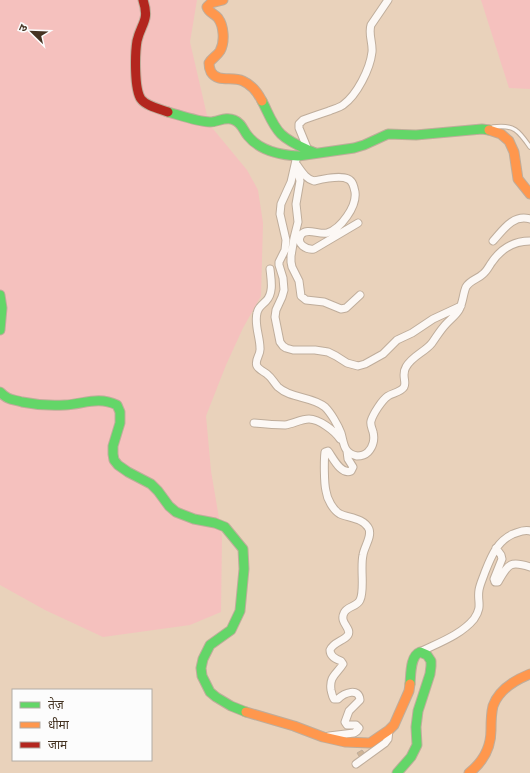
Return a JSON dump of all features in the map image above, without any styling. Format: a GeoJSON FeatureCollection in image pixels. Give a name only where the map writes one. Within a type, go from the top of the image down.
{"type":"FeatureCollection","features":[{"type":"Feature","properties":{"kind":"main road"},"geometry":{"type":"LineString","coordinates":[[143,0],[146,21],[137,41],[136,84],[139,97],[144,102],[170,112],[204,121],[214,122],[229,118],[235,120],[240,123],[249,137],[260,145],[276,153],[296,160],[312,152],[359,147],[388,134],[416,135],[482,129],[497,132],[510,141],[514,150],[518,178],[530,194]]}},
{"type":"Feature","properties":{"kind":"main road"},"geometry":{"type":"LineString","coordinates":[[223,0],[211,3],[207,7],[209,12],[218,17],[222,30],[222,41],[219,52],[212,58],[210,63],[212,74],[222,80],[236,79],[242,80],[248,84],[259,95],[285,138],[312,152]]}},
{"type":"Feature","properties":{"kind":"main road"},"geometry":{"type":"LineString","coordinates":[[0,295],[2,317],[0,330]]}},
{"type":"Feature","properties":{"kind":"main road"},"geometry":{"type":"LineString","coordinates":[[0,392],[6,398],[45,406],[67,405],[102,400],[117,405],[120,412],[120,423],[113,446],[113,454],[114,460],[118,465],[151,484],[169,506],[176,512],[194,519],[215,523],[225,527],[243,549],[244,569],[240,611],[231,630],[210,645],[203,659],[201,668],[202,676],[210,692],[216,697],[231,706],[323,737],[345,742],[370,743],[394,725],[409,691],[414,657],[420,652],[427,655],[431,666],[430,674],[418,711],[416,745],[411,757],[396,773]]}},
{"type":"Feature","properties":{"kind":"main road"},"geometry":{"type":"LineString","coordinates":[[469,773],[482,760],[488,750],[492,734],[493,704],[496,699],[500,693],[512,683],[530,674]]}},
{"type":"Feature","properties":{"kind":"street"},"geometry":{"type":"LineString","coordinates":[[312,152],[299,128],[299,124],[303,120],[342,106],[354,92],[362,80],[369,64],[372,51],[371,25],[388,0]]}},
{"type":"Feature","properties":{"kind":"street"},"geometry":{"type":"LineString","coordinates":[[296,160],[304,176],[310,180],[314,181],[340,177],[348,179],[353,184],[355,197],[354,203],[348,215],[333,230],[324,234],[304,232],[299,238],[303,247],[311,250],[314,249],[358,223]]}},
{"type":"Feature","properties":{"kind":"street"},"geometry":{"type":"LineString","coordinates":[[296,160],[300,182],[296,204],[298,222],[291,262],[299,281],[301,296],[306,300],[324,302],[341,309],[346,308],[360,295]]}},
{"type":"Feature","properties":{"kind":"street"},"geometry":{"type":"LineString","coordinates":[[296,160],[291,182],[280,207],[280,214],[286,237],[286,244],[279,265],[283,278],[284,290],[276,310],[275,317],[280,342],[283,346],[293,350],[315,350],[328,352],[347,363],[358,366],[383,354],[396,340],[412,333],[433,319],[461,306]]}},
{"type":"Feature","properties":{"kind":"street"},"geometry":{"type":"LineString","coordinates":[[493,241],[510,223],[519,218],[529,220]]}},
{"type":"Feature","properties":{"kind":"street"},"geometry":{"type":"LineString","coordinates":[[254,423],[284,425],[308,419],[314,420],[334,432],[339,437],[346,449],[353,454],[358,456],[369,451],[374,439],[371,420],[380,404],[387,396],[404,388],[405,384],[403,373],[406,365],[430,345],[459,310],[468,285],[484,274],[500,253],[518,242],[530,241]]}},
{"type":"Feature","properties":{"kind":"street"},"geometry":{"type":"LineString","coordinates":[[270,269],[270,293],[267,300],[258,308],[256,314],[260,350],[256,364],[282,390],[300,398],[312,400],[324,407],[330,413],[340,433],[348,459],[353,467],[351,471],[345,471],[339,467],[328,451],[325,452],[326,492],[328,498],[336,510],[341,514],[361,521],[369,529],[369,534],[362,556],[362,586],[360,600],[357,604],[346,609],[344,612],[343,622],[349,630],[349,633],[346,637],[331,647],[330,650],[331,656],[341,661],[342,664],[331,679],[330,686],[332,696],[334,699],[338,699],[343,694],[355,692],[360,696],[358,703],[349,711],[345,722],[347,725],[356,725],[359,728],[354,733],[323,737]]}},
{"type":"Feature","properties":{"kind":"street"},"geometry":{"type":"LineString","coordinates":[[420,652],[458,633],[474,618],[480,607],[480,584],[496,548],[502,540],[511,535],[523,530],[530,531]]}},
{"type":"Feature","properties":{"kind":"street"},"geometry":{"type":"LineString","coordinates":[[496,548],[502,559],[494,579],[495,582],[498,582],[505,569],[513,565],[519,564],[530,567]]}},
{"type":"Feature","properties":{"kind":"street"},"geometry":{"type":"LineString","coordinates":[[356,764],[385,743],[388,739],[389,730]]}},
{"type":"Feature","properties":{"kind":"lane"},"geometry":{"type":"LineString","coordinates":[[482,129],[502,126],[515,130],[524,137],[530,147]]}},
{"type":"Feature","properties":{"kind":"shaded area"},"geometry":{"type":"Polygon","coordinates":[[[0,0],[197,0],[190,42],[209,124],[247,170],[258,190],[263,223],[261,296],[243,328],[226,365],[206,416],[211,471],[222,536],[221,612],[190,625],[103,637],[45,610],[0,585],[0,0]]]}},
{"type":"Feature","properties":{"kind":"shaded area"},"geometry":{"type":"Polygon","coordinates":[[[481,0],[530,0],[530,89],[509,88],[481,0]]]}},
{"type":"Feature","properties":{"kind":"building"},"geometry":{"type":"Polygon","coordinates":[[[362,750],[366,755],[361,759],[357,753],[362,750]]]}},
{"type":"Feature","properties":{"kind":"traffic: fast"},"geometry":{"type":"LineString","coordinates":[[262,101],[273,123],[281,134],[293,143],[315,153]]}},
{"type":"Feature","properties":{"kind":"traffic: fast"},"geometry":{"type":"LineString","coordinates":[[168,112],[205,122],[225,119],[237,121],[248,136],[264,149],[284,155],[298,156],[354,148],[388,134],[416,135],[482,129],[489,130]]}},
{"type":"Feature","properties":{"kind":"traffic: fast"},"geometry":{"type":"LineString","coordinates":[[0,295],[2,308],[0,330]]}},
{"type":"Feature","properties":{"kind":"traffic: fast"},"geometry":{"type":"LineString","coordinates":[[0,392],[5,397],[10,399],[38,405],[65,405],[91,401],[104,401],[117,405],[120,412],[120,423],[113,446],[113,454],[114,460],[118,465],[151,484],[169,506],[176,512],[194,519],[215,523],[225,527],[243,549],[244,569],[240,611],[231,630],[210,645],[203,659],[201,668],[202,676],[210,692],[231,706],[246,712]]}},
{"type":"Feature","properties":{"kind":"traffic: fast"},"geometry":{"type":"LineString","coordinates":[[397,773],[411,757],[417,745],[416,727],[418,711],[430,674],[431,666],[431,661],[427,655],[420,652],[414,657],[410,684]]}},
{"type":"Feature","properties":{"kind":"traffic: slow"},"geometry":{"type":"LineString","coordinates":[[223,0],[211,3],[207,7],[209,11],[220,21],[223,34],[222,47],[219,53],[209,63],[211,72],[217,77],[243,81],[259,95],[262,101]]}},
{"type":"Feature","properties":{"kind":"traffic: slow"},"geometry":{"type":"LineString","coordinates":[[489,130],[501,134],[509,141],[514,152],[518,179],[530,194]]}},
{"type":"Feature","properties":{"kind":"traffic: slow"},"geometry":{"type":"LineString","coordinates":[[469,773],[482,760],[488,749],[491,737],[491,718],[493,706],[499,695],[508,686],[530,674]]}},
{"type":"Feature","properties":{"kind":"traffic: slow"},"geometry":{"type":"LineString","coordinates":[[246,712],[294,726],[323,737],[345,742],[370,743],[394,725],[409,691],[410,684]]}},
{"type":"Feature","properties":{"kind":"traffic: jam"},"geometry":{"type":"LineString","coordinates":[[143,0],[146,13],[137,41],[137,87],[141,99],[146,104],[168,112]]}}]}
